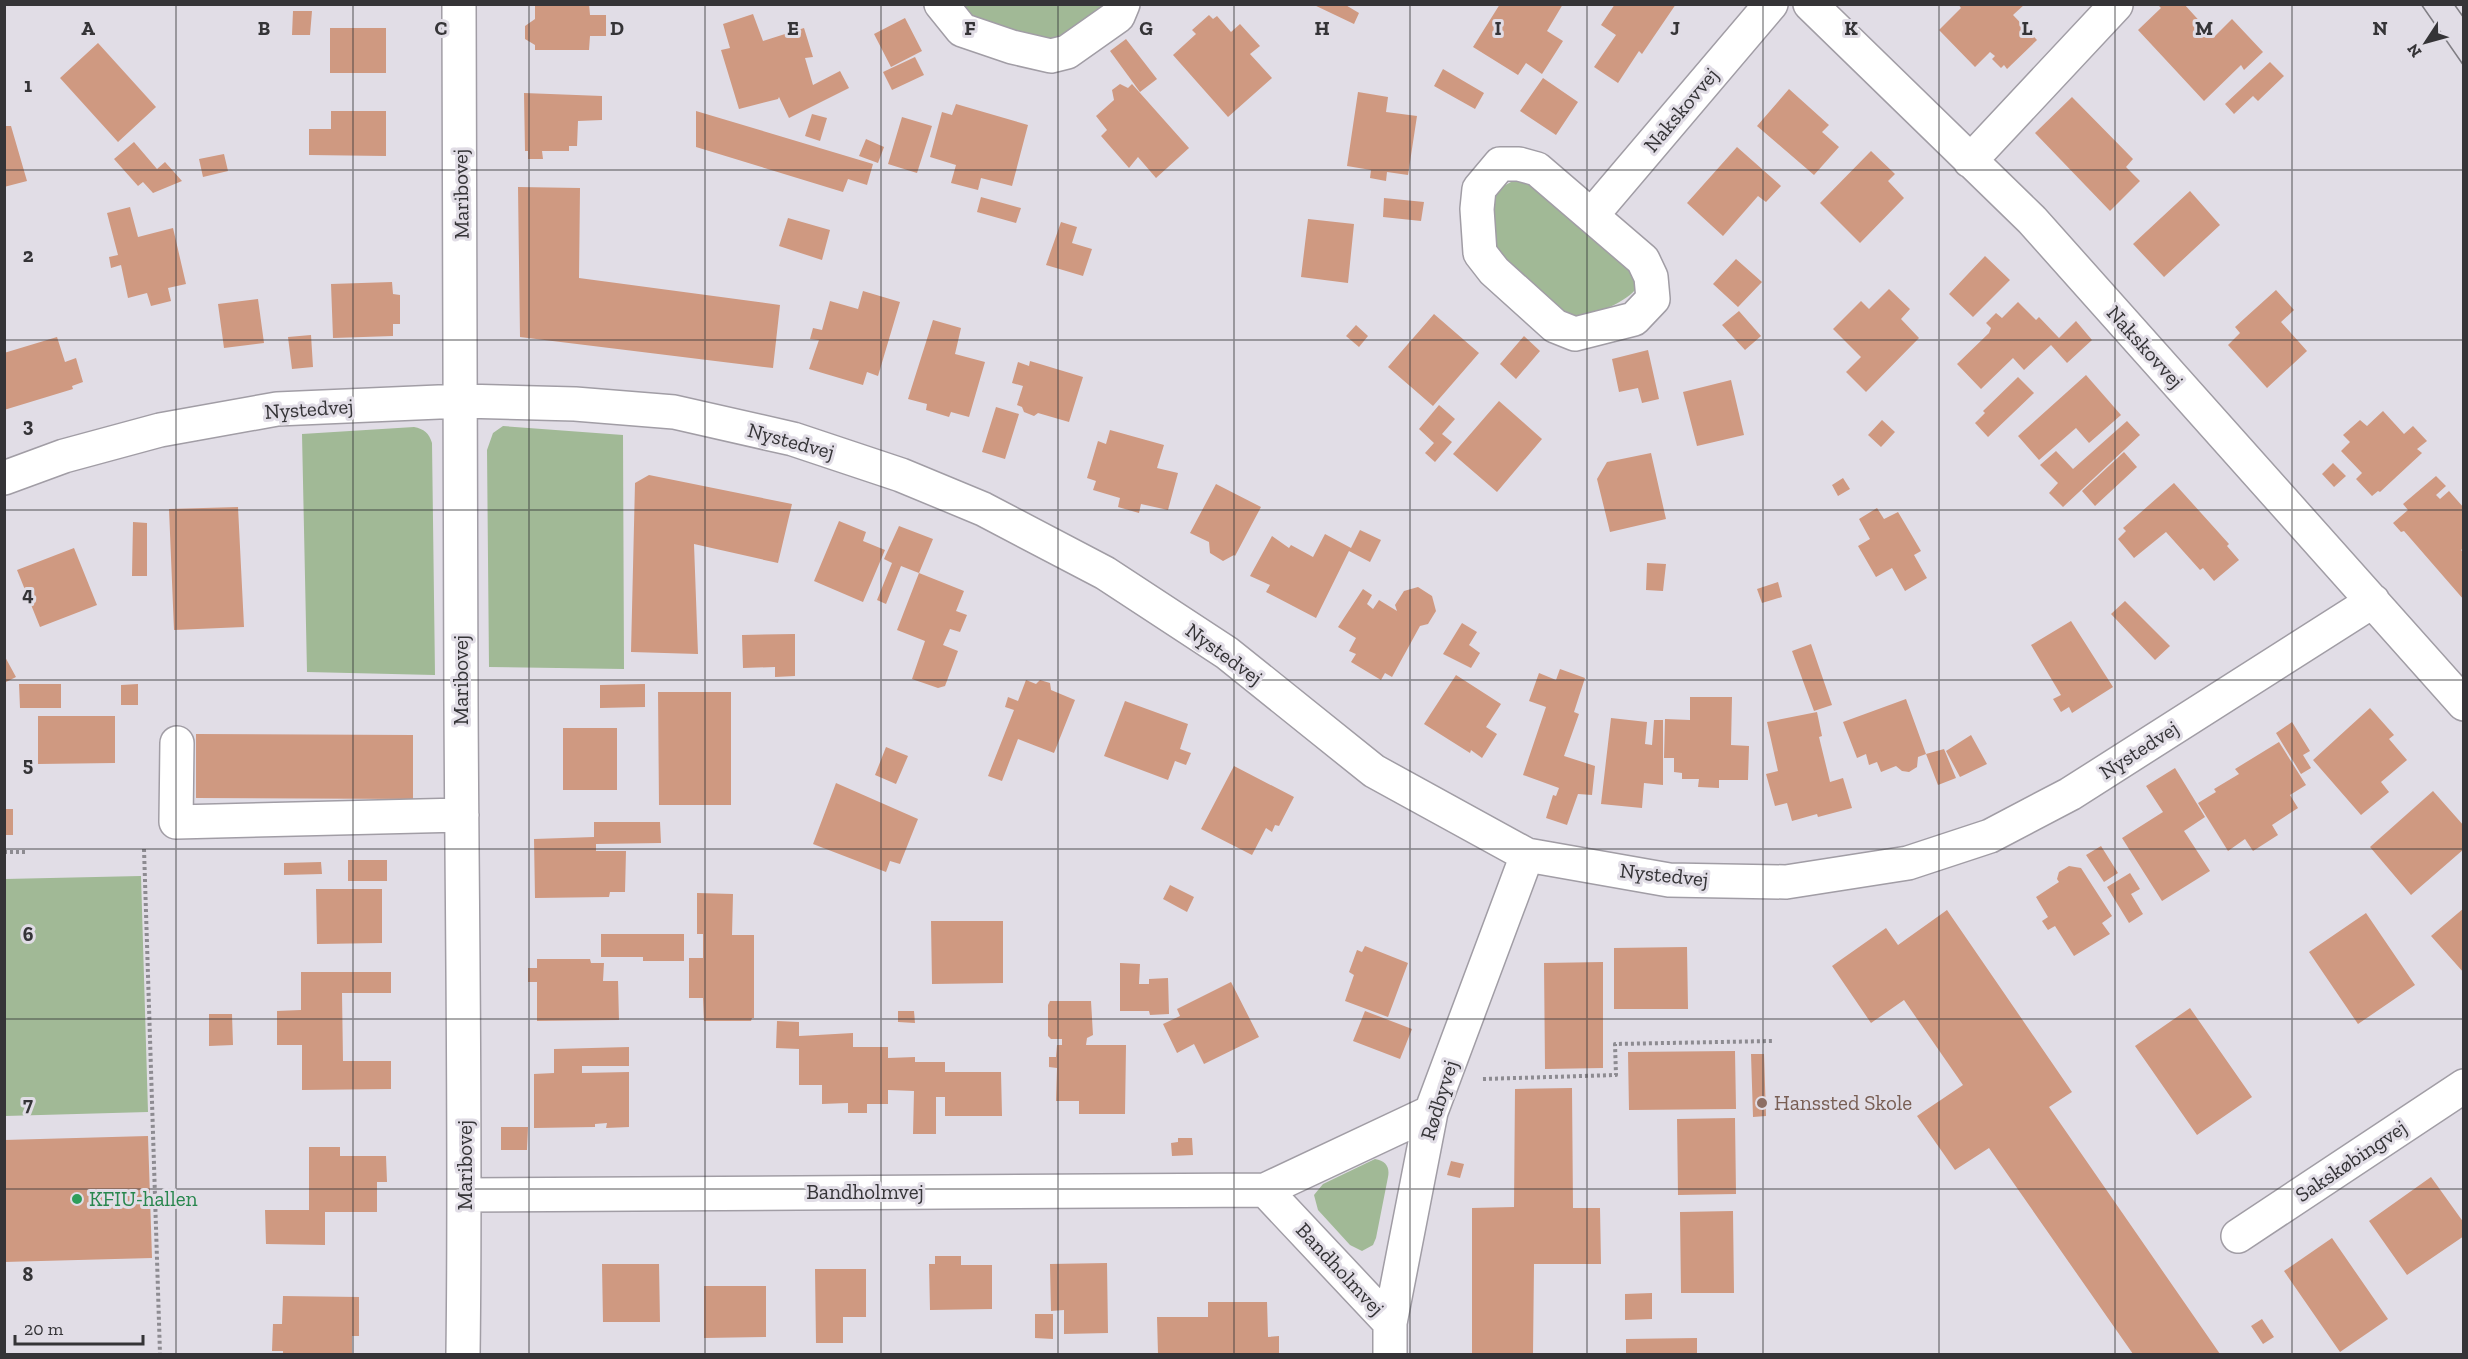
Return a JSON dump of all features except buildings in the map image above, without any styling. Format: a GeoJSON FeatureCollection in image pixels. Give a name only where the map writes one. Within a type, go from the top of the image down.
{"type":"FeatureCollection","features":[{"type":"Feature","properties":{"kind":"street","name":"Maribovej"},"geometry":{"type":"LineString","coordinates":[[459,4],[465,1195],[463,1354]]}},
{"type":"Feature","properties":{"kind":"street"},"geometry":{"type":"LineString","coordinates":[[941,4],[962,30],[1012,47],[1051,56],[1067,52],[1118,16],[1123,4]]}},
{"type":"Feature","properties":{"kind":"street","name":"Nakskovvej"},"geometry":{"type":"LineString","coordinates":[[1592,215],[1770,4]]}},
{"type":"Feature","properties":{"kind":"street","name":"Nakskovvej"},"geometry":{"type":"LineString","coordinates":[[1810,4],[2032,220],[2463,704]]}},
{"type":"Feature","properties":{"kind":"street"},"geometry":{"type":"LineString","coordinates":[[1970,161],[2116,5]]}},
{"type":"Feature","properties":{"kind":"street"},"geometry":{"type":"LineString","coordinates":[[1500,164],[1518,164],[1537,169],[1592,215],[1644,260],[1651,277],[1653,299],[1634,319],[1575,334],[1555,326],[1494,271],[1480,253],[1477,209],[1479,189],[1500,164]]}},
{"type":"Feature","properties":{"kind":"street","name":"Nystedvej"},"geometry":{"type":"LineString","coordinates":[[4,478],[64,456],[160,430],[277,409],[462,401],[574,404],[674,412],[793,439],[901,475],[983,509],[1105,573],[1227,653],[1374,771],[1527,855],[1680,880],[1786,882],[1908,864],[1990,836],[2070,794],[2373,601]]}},
{"type":"Feature","properties":{"kind":"street"},"geometry":{"type":"LineString","coordinates":[[177,742],[176,822],[462,815]]}},
{"type":"Feature","properties":{"kind":"street","name":"Rødbyvej"},"geometry":{"type":"LineString","coordinates":[[1390,1354],[1390,1323],[1431,1112],[1527,855]]}},
{"type":"Feature","properties":{"kind":"street","name":"Sakskøbingvej"},"geometry":{"type":"LineString","coordinates":[[2238,1236],[2463,1086]]}},
{"type":"Feature","properties":{"kind":"street","name":"Bandholmvej"},"geometry":{"type":"LineString","coordinates":[[465,1195],[1264,1190],[1431,1112]]}},
{"type":"Feature","properties":{"kind":"street","name":"Bandholmvej"},"geometry":{"type":"LineString","coordinates":[[1264,1190],[1390,1323]]}},
{"type":"Feature","properties":{"kind":"path"},"geometry":{"type":"LineString","coordinates":[[144,849],[160,1354]]}},
{"type":"Feature","properties":{"kind":"path"},"geometry":{"type":"LineString","coordinates":[[4,852],[27,852]]}},
{"type":"Feature","properties":{"kind":"path"},"geometry":{"type":"LineString","coordinates":[[1444,1079],[1616,1075],[1615,1044],[1772,1041]]}},
{"type":"Feature","properties":{"kind":"green space"},"geometry":{"type":"Polygon","coordinates":[[[954,5],[1106,5],[1066,35],[1051,40],[957,15],[954,5]]]}},
{"type":"Feature","properties":{"kind":"green space"},"geometry":{"type":"Polygon","coordinates":[[[1526,180],[1626,263],[1635,278],[1635,290],[1629,296],[1603,310],[1583,315],[1566,315],[1499,256],[1491,245],[1490,207],[1500,188],[1511,182],[1526,180]]]}},
{"type":"Feature","properties":{"kind":"green space"},"geometry":{"type":"Polygon","coordinates":[[[503,426],[623,435],[624,669],[489,667],[487,450],[493,433],[503,426]]]}},
{"type":"Feature","properties":{"kind":"green space"},"geometry":{"type":"Polygon","coordinates":[[[414,427],[426,432],[432,443],[435,675],[307,672],[302,434],[414,427]]]}},
{"type":"Feature","properties":{"kind":"green space"},"geometry":{"type":"Polygon","coordinates":[[[141,876],[148,1112],[5,1116],[5,879],[141,876]]]}},
{"type":"Feature","properties":{"kind":"green space"},"geometry":{"type":"Polygon","coordinates":[[[1375,1159],[1386,1165],[1388,1177],[1376,1238],[1373,1245],[1362,1251],[1350,1245],[1318,1210],[1314,1195],[1323,1184],[1375,1159]]]}},
{"type":"Feature","properties":{"kind":"tram line"},"geometry":{"type":"LineString","coordinates":[[2421,4],[2464,66]]}},
{"type":"Feature","properties":{"kind":"tram line"},"geometry":{"type":"LineString","coordinates":[[2454,4],[2464,18]]}},
{"type":"Feature","properties":{"kind":"place","name":"Hanssted Skole"},"geometry":{"type":"Point","coordinates":[1762,1103]}},
{"type":"Feature","properties":{"kind":"place","name":"KFIU-hallen"},"geometry":{"type":"Point","coordinates":[77,1199]}}]}
